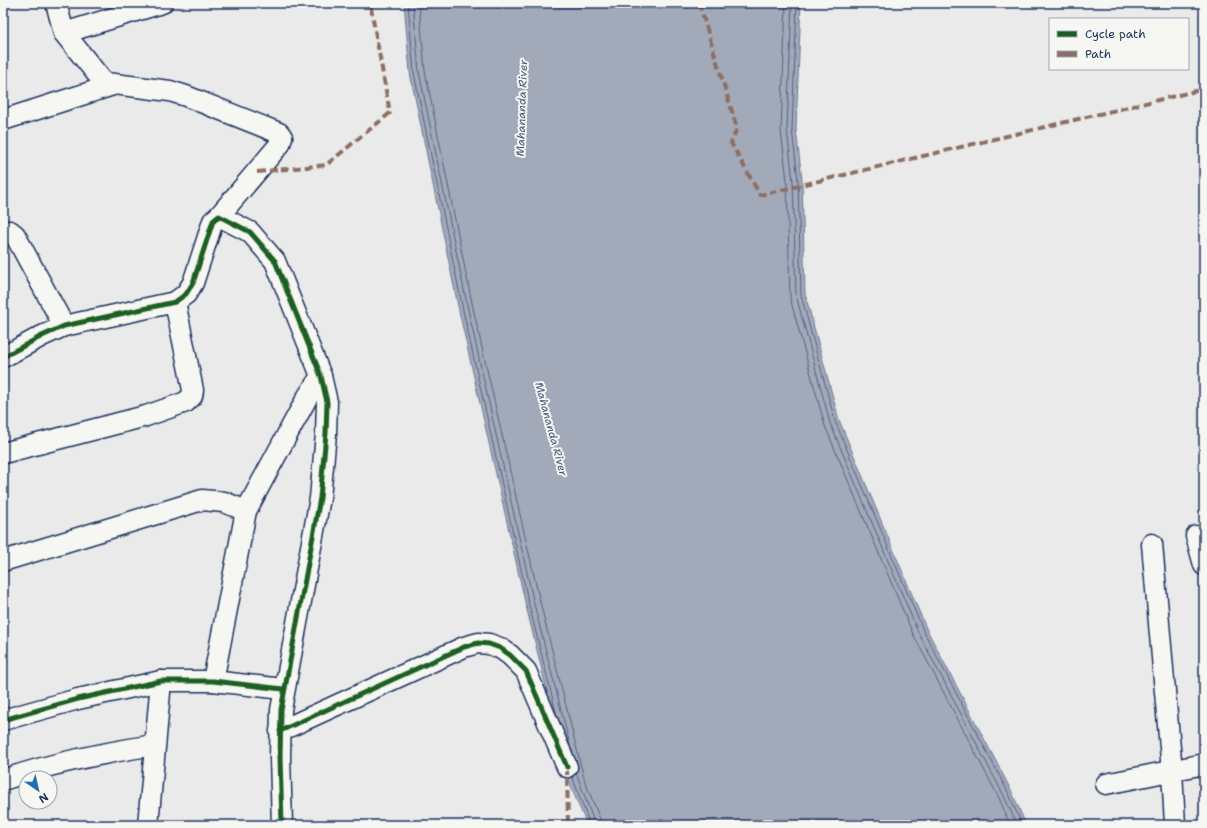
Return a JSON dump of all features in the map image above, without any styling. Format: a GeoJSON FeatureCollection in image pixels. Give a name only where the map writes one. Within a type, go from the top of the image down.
{"type":"FeatureCollection","features":[{"type":"Feature","properties":{"kind":"street"},"geometry":{"type":"LineString","coordinates":[[3,357],[64,326],[175,302],[186,294],[193,282],[213,221],[219,216],[283,140],[279,133],[186,96],[170,91],[113,85],[101,79],[64,33],[56,3]]}},
{"type":"Feature","properties":{"kind":"street"},"geometry":{"type":"LineString","coordinates":[[64,33],[162,3]]}},
{"type":"Feature","properties":{"kind":"street"},"geometry":{"type":"LineString","coordinates":[[3,120],[113,85]]}},
{"type":"Feature","properties":{"kind":"street"},"geometry":{"type":"LineString","coordinates":[[219,216],[250,232],[275,261],[321,376],[327,402],[326,434],[320,498],[283,689],[280,731],[282,825]]}},
{"type":"Feature","properties":{"kind":"street"},"geometry":{"type":"LineString","coordinates":[[3,232],[10,231],[15,235],[64,326]]}},
{"type":"Feature","properties":{"kind":"street"},"geometry":{"type":"LineString","coordinates":[[3,453],[146,416],[186,402],[192,396],[193,390],[175,302]]}},
{"type":"Feature","properties":{"kind":"street"},"geometry":{"type":"LineString","coordinates":[[213,681],[246,511],[308,396],[321,376]]}},
{"type":"Feature","properties":{"kind":"street"},"geometry":{"type":"LineString","coordinates":[[3,561],[202,500],[224,502],[246,511]]}},
{"type":"Feature","properties":{"kind":"street"},"geometry":{"type":"LineString","coordinates":[[1196,536],[1204,565]]}},
{"type":"Feature","properties":{"kind":"street"},"geometry":{"type":"LineString","coordinates":[[1152,544],[1172,771],[1175,825]]}},
{"type":"Feature","properties":{"kind":"street"},"geometry":{"type":"LineString","coordinates":[[280,731],[464,647],[478,643],[489,644],[505,652],[526,671],[567,767]]}},
{"type":"Feature","properties":{"kind":"street"},"geometry":{"type":"LineString","coordinates":[[3,720],[78,699],[161,681],[213,681],[283,689]]}},
{"type":"Feature","properties":{"kind":"street"},"geometry":{"type":"LineString","coordinates":[[148,825],[154,745],[161,681]]}},
{"type":"Feature","properties":{"kind":"street"},"geometry":{"type":"LineString","coordinates":[[3,780],[20,774],[117,750],[154,745]]}},
{"type":"Feature","properties":{"kind":"street"},"geometry":{"type":"LineString","coordinates":[[1106,784],[1204,764]]}},
{"type":"Feature","properties":{"kind":"water","name":"Mahananda River"},"geometry":{"type":"Polygon","coordinates":[[[404,3],[801,3],[796,129],[802,180],[805,294],[839,420],[926,628],[1012,792],[1026,825],[587,825],[571,787],[526,606],[459,311],[410,73],[404,3]]]}},
{"type":"Feature","properties":{"kind":"marked path"},"geometry":{"type":"LineString","coordinates":[[257,172],[326,165],[390,113],[370,3]]}},
{"type":"Feature","properties":{"kind":"marked path"},"geometry":{"type":"LineString","coordinates":[[699,3],[737,128],[731,143],[760,195],[1204,89]]}},
{"type":"Feature","properties":{"kind":"marked path"},"geometry":{"type":"LineString","coordinates":[[567,767],[568,825]]}},
{"type":"Feature","properties":{"kind":"cycle path"},"geometry":{"type":"LineString","coordinates":[[3,357],[64,326],[175,302],[186,294],[193,283],[213,221],[219,216],[250,232],[275,261],[321,376],[327,402],[326,434],[320,498],[281,710],[280,757],[282,825]]}},
{"type":"Feature","properties":{"kind":"cycle path"},"geometry":{"type":"LineString","coordinates":[[280,731],[464,647],[478,643],[489,644],[500,648],[510,655],[526,671],[567,767]]}},
{"type":"Feature","properties":{"kind":"cycle path"},"geometry":{"type":"LineString","coordinates":[[3,720],[78,699],[161,681],[213,681],[283,689]]}}]}
